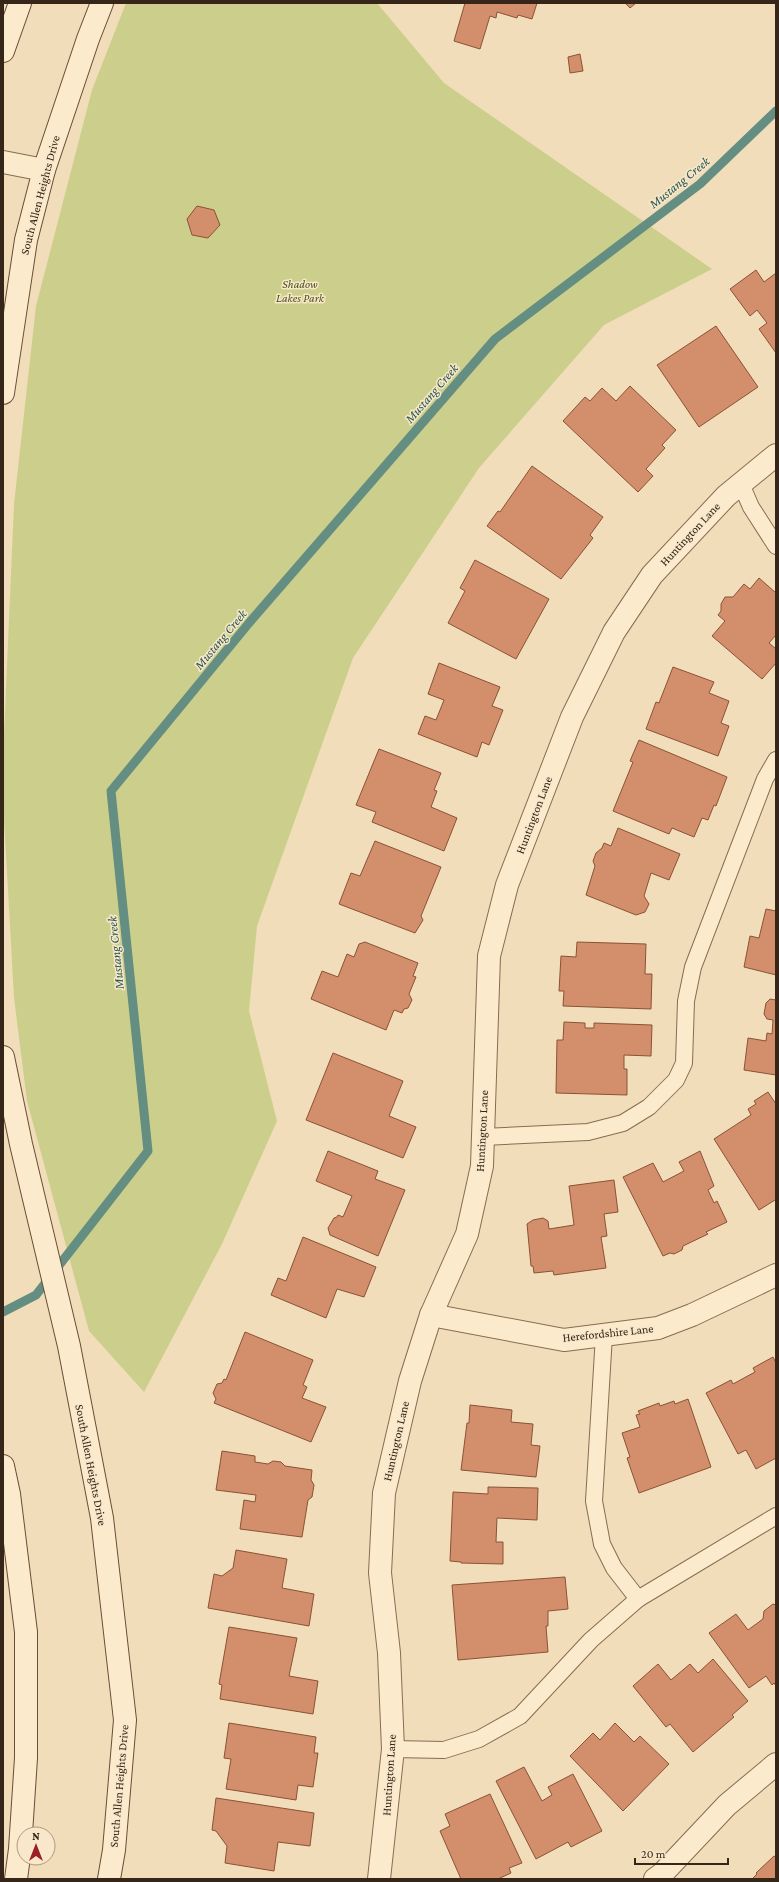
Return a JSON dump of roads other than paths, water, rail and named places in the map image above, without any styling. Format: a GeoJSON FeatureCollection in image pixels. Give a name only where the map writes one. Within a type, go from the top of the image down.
{"type":"FeatureCollection","features":[{"type":"Feature","properties":{"kind":"street"},"geometry":{"type":"LineString","coordinates":[[3,51],[20,3]]}},
{"type":"Feature","properties":{"kind":"street","name":"South Allen Heights Drive"},"geometry":{"type":"LineString","coordinates":[[3,393],[26,240],[44,170],[88,39],[102,3]]}},
{"type":"Feature","properties":{"kind":"street"},"geometry":{"type":"LineString","coordinates":[[3,162],[44,170]]}},
{"type":"Feature","properties":{"kind":"street","name":"Huntington Lane"},"geometry":{"type":"LineString","coordinates":[[379,1879],[393,1748],[389,1653],[380,1574],[384,1493],[410,1381],[432,1316],[467,1234],[482,1166],[489,956],[507,884],[572,717],[614,632],[652,575],[726,496],[776,455]]}},
{"type":"Feature","properties":{"kind":"street","name":"South Allen Heights Drive"},"geometry":{"type":"LineString","coordinates":[[3,1057],[21,1144],[69,1346],[102,1518],[125,1720],[114,1850],[109,1879]]}},
{"type":"Feature","properties":{"kind":"street","name":"Herefordshire Lane"},"geometry":{"type":"LineString","coordinates":[[432,1316],[564,1340],[658,1328],[692,1316],[776,1275]]}},
{"type":"Feature","properties":{"kind":"street"},"geometry":{"type":"LineString","coordinates":[[3,1466],[9,1494],[26,1632],[26,1758],[20,1849],[16,1879]]}},
{"type":"Feature","properties":{"kind":"street"},"geometry":{"type":"LineString","coordinates":[[655,1879],[662,1874],[728,1805],[776,1764]]}},
{"type":"Feature","properties":{"kind":"lane"},"geometry":{"type":"LineString","coordinates":[[741,484],[751,507],[776,546]]}},
{"type":"Feature","properties":{"kind":"lane"},"geometry":{"type":"LineString","coordinates":[[483,1137],[588,1132],[623,1123],[649,1107],[676,1080],[684,1063],[686,1001],[693,967],[765,780],[776,760]]}},
{"type":"Feature","properties":{"kind":"lane"},"geometry":{"type":"LineString","coordinates":[[604,1334],[594,1501],[602,1544],[614,1568],[638,1599]]}},
{"type":"Feature","properties":{"kind":"lane"},"geometry":{"type":"LineString","coordinates":[[393,1748],[444,1750],[479,1739],[520,1716],[590,1640],[638,1599],[776,1516]]}},
{"type":"Feature","properties":{"kind":"waterway","name":"Mustang Creek"},"geometry":{"type":"LineString","coordinates":[[3,1312],[36,1295],[148,1151],[111,791],[249,623],[495,339],[700,184],[776,111]]}},
{"type":"Feature","properties":{"kind":"park label","name":"Shadow Lakes Park"},"geometry":{"type":"Point","coordinates":[300,291]}}]}
